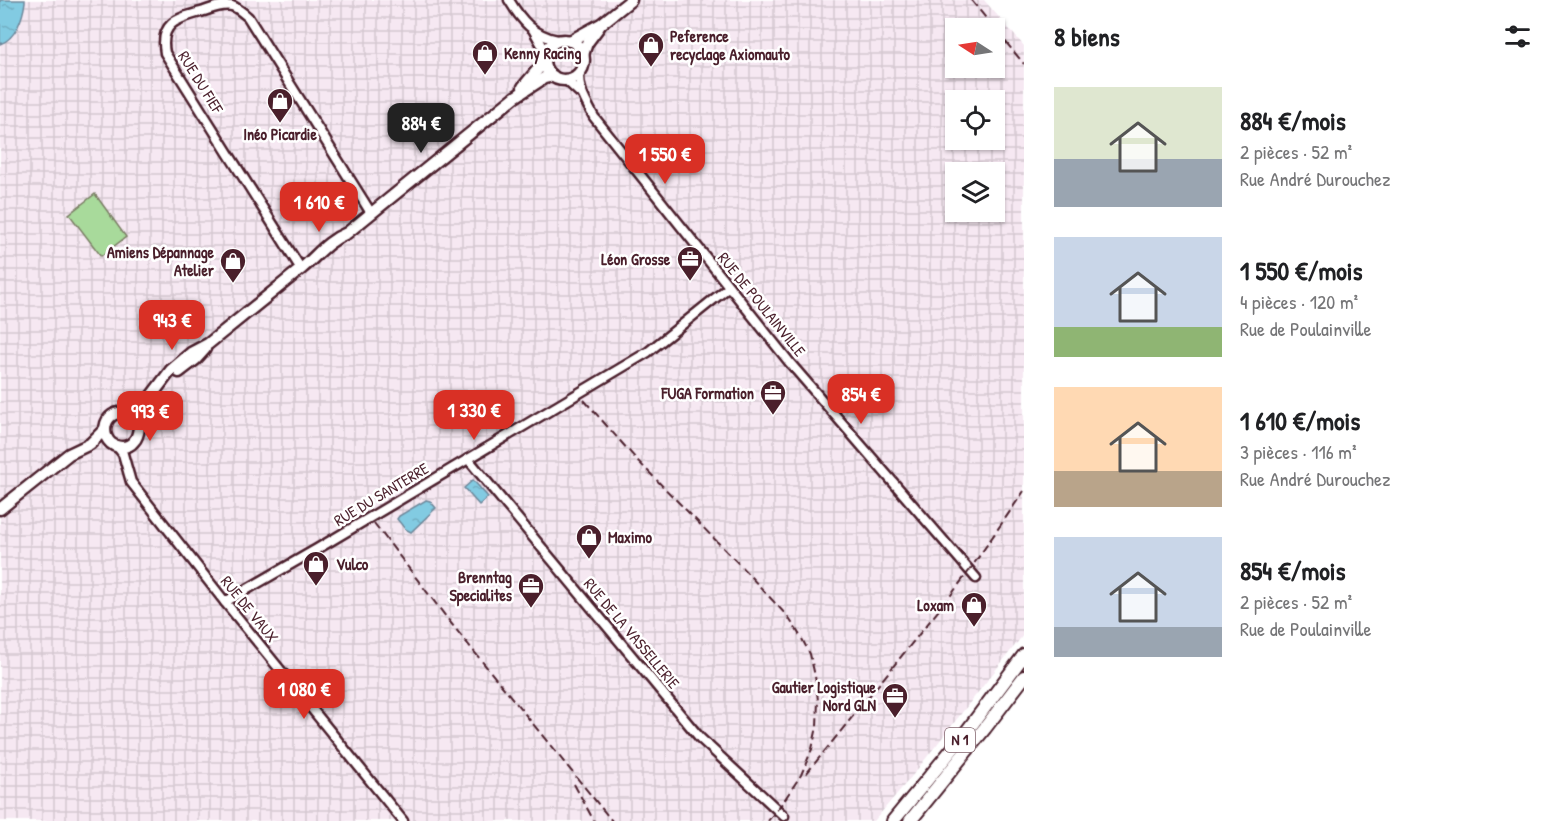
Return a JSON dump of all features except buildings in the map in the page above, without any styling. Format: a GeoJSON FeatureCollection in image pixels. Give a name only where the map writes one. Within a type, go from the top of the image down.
{"type":"FeatureCollection","features":[{"type":"Feature","properties":{"kind":"highway","name":"N 1"},"geometry":{"type":"LineString","coordinates":[[892,821],[964,735],[1024,655]]}},
{"type":"Feature","properties":{"kind":"highway","name":"N 1"},"geometry":{"type":"LineString","coordinates":[[910,821],[1024,677]]}},
{"type":"Feature","properties":{"kind":"main road"},"geometry":{"type":"LineString","coordinates":[[570,41],[601,24],[631,0]]}},
{"type":"Feature","properties":{"kind":"main road"},"geometry":{"type":"LineString","coordinates":[[583,55],[586,43],[601,24]]}},
{"type":"Feature","properties":{"kind":"main road"},"geometry":{"type":"LineString","coordinates":[[515,97],[544,58],[548,48],[558,40],[576,44],[584,61],[579,73],[565,80],[553,76],[545,68],[544,58]]}},
{"type":"Feature","properties":{"kind":"main road"},"geometry":{"type":"LineString","coordinates":[[129,414],[149,399],[160,386],[196,359],[208,344],[301,269],[341,243],[347,233],[515,97],[544,78],[553,76]]}},
{"type":"Feature","properties":{"kind":"main road"},"geometry":{"type":"LineString","coordinates":[[90,444],[127,446],[131,444],[137,436],[149,399]]}},
{"type":"Feature","properties":{"kind":"main road"},"geometry":{"type":"LineString","coordinates":[[114,445],[108,439],[105,429],[105,424],[112,415],[120,412],[129,414],[139,427]]}},
{"type":"Feature","properties":{"kind":"main road"},"geometry":{"type":"LineString","coordinates":[[0,510],[69,454],[90,444],[105,429]]}},
{"type":"Feature","properties":{"kind":"street"},"geometry":{"type":"LineString","coordinates":[[509,0],[521,19],[534,31],[544,37],[558,40]]}},
{"type":"Feature","properties":{"kind":"street","name":"RUE DU FIEF"},"geometry":{"type":"LineString","coordinates":[[301,269],[165,52],[163,42],[165,34],[175,20],[221,5],[231,6],[248,17],[371,213]]}},
{"type":"Feature","properties":{"kind":"street"},"geometry":{"type":"LineString","coordinates":[[534,31],[543,47],[544,58]]}},
{"type":"Feature","properties":{"kind":"street","name":"RUE DE POULAINVILLE"},"geometry":{"type":"LineString","coordinates":[[579,73],[582,95],[594,117],[790,363],[976,578]]}},
{"type":"Feature","properties":{"kind":"street","name":"RUE DE POULAINVILLE"},"geometry":{"type":"LineString","coordinates":[[565,80],[582,95]]}},
{"type":"Feature","properties":{"kind":"street","name":"RUE DU SANTERRE"},"geometry":{"type":"LineString","coordinates":[[225,602],[648,352],[729,287]]}},
{"type":"Feature","properties":{"kind":"street"},"geometry":{"type":"LineString","coordinates":[[128,467],[131,444]]}},
{"type":"Feature","properties":{"kind":"street","name":"RUE DE VAUX"},"geometry":{"type":"LineString","coordinates":[[114,445],[123,454],[131,482],[403,821]]}},
{"type":"Feature","properties":{"kind":"street","name":"RUE DE LA VASSELLERIE"},"geometry":{"type":"LineString","coordinates":[[468,459],[700,738],[784,816]]}},
{"type":"Feature","properties":{"kind":"shaded area"},"geometry":{"type":"Polygon","coordinates":[[[0,0],[984,0],[1000,18],[945,18],[945,78],[1005,78],[1005,24],[1024,46],[1024,634],[874,821],[0,821],[0,0]]]}},
{"type":"Feature","properties":{"kind":"green space"},"geometry":{"type":"Polygon","coordinates":[[[95,194],[126,237],[101,256],[69,214],[95,194]]]}},
{"type":"Feature","properties":{"kind":"water"},"geometry":{"type":"Polygon","coordinates":[[[0,0],[25,0],[25,2],[20,21],[14,32],[0,44],[0,0]]]}},
{"type":"Feature","properties":{"kind":"water"},"geometry":{"type":"Polygon","coordinates":[[[473,480],[488,497],[479,505],[464,488],[473,480]]]}},
{"type":"Feature","properties":{"kind":"water"},"geometry":{"type":"Polygon","coordinates":[[[426,500],[436,508],[411,532],[405,529],[397,519],[399,516],[426,500]]]}},
{"type":"Feature","properties":{"kind":"railway"},"geometry":{"type":"LineString","coordinates":[[971,0],[1024,64]]}},
{"type":"Feature","properties":{"kind":"railway"},"geometry":{"type":"LineString","coordinates":[[584,400],[637,460],[788,617],[810,654],[818,700],[817,727],[812,749],[801,775],[783,802]]}},
{"type":"Feature","properties":{"kind":"railway"},"geometry":{"type":"LineString","coordinates":[[806,774],[951,595],[1024,491]]}},
{"type":"Feature","properties":{"kind":"railway"},"geometry":{"type":"LineString","coordinates":[[374,523],[450,622],[612,821]]}},
{"type":"Feature","properties":{"kind":"railway"},"geometry":{"type":"LineString","coordinates":[[574,784],[594,821]]}},
{"type":"Feature","properties":{"kind":"railway"},"geometry":{"type":"LineString","coordinates":[[768,821],[787,797]]}},
{"type":"Feature","properties":{"kind":"place","name":"Peference recyclage Axiomauto"},"geometry":{"type":"Point","coordinates":[651,68]}},
{"type":"Feature","properties":{"kind":"place","name":"Kenny Racing"},"geometry":{"type":"Point","coordinates":[485,76]}},
{"type":"Feature","properties":{"kind":"place","name":"Inéo Picardie"},"geometry":{"type":"Point","coordinates":[280,124]}},
{"type":"Feature","properties":{"kind":"place","name":"Léon Grosse"},"geometry":{"type":"Point","coordinates":[690,282]}},
{"type":"Feature","properties":{"kind":"place","name":"Amiens Dépannage Atelier"},"geometry":{"type":"Point","coordinates":[233,284]}},
{"type":"Feature","properties":{"kind":"place","name":"FUGA Formation"},"geometry":{"type":"Point","coordinates":[773,416]}},
{"type":"Feature","properties":{"kind":"place","name":"Maximo"},"geometry":{"type":"Point","coordinates":[589,560]}},
{"type":"Feature","properties":{"kind":"place","name":"Vulco"},"geometry":{"type":"Point","coordinates":[316,587]}},
{"type":"Feature","properties":{"kind":"place","name":"Brenntag Specialites"},"geometry":{"type":"Point","coordinates":[531,609]}},
{"type":"Feature","properties":{"kind":"place","name":"Loxam"},"geometry":{"type":"Point","coordinates":[974,628]}},
{"type":"Feature","properties":{"kind":"place","name":"Gautier Logistique Nord GLN"},"geometry":{"type":"Point","coordinates":[895,719]}}]}
